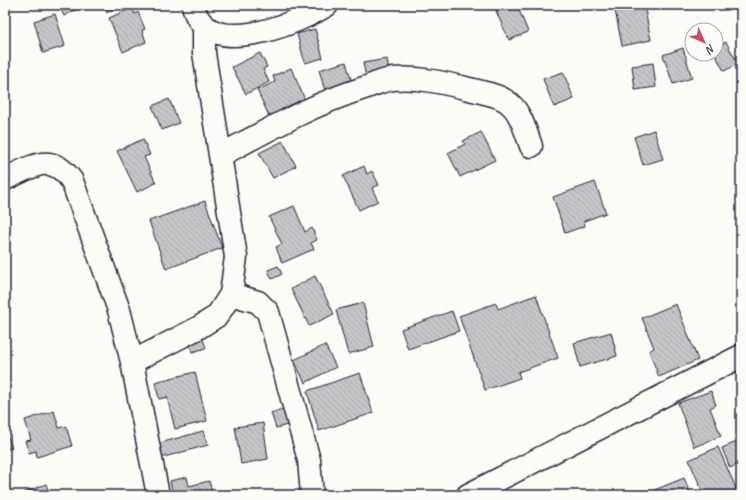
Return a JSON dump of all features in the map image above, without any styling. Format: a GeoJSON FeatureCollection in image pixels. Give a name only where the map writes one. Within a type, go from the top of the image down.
{"type":"FeatureCollection","features":[{"type":"Feature","properties":{"kind":"street"},"geometry":{"type":"LineString","coordinates":[[193,5],[194,11],[204,26],[224,35],[253,34],[285,26],[316,12],[327,5]]}},
{"type":"Feature","properties":{"kind":"street"},"geometry":{"type":"LineString","coordinates":[[132,362],[198,328],[217,316],[231,294],[236,257],[204,52],[204,26]]}},
{"type":"Feature","properties":{"kind":"street"},"geometry":{"type":"LineString","coordinates":[[221,155],[302,112],[342,95],[392,79],[430,79],[501,96],[513,105],[522,119],[531,146]]}},
{"type":"Feature","properties":{"kind":"street"},"geometry":{"type":"LineString","coordinates":[[5,179],[40,164],[52,164],[64,170],[72,181],[119,310],[132,362],[158,495]]}},
{"type":"Feature","properties":{"kind":"street"},"geometry":{"type":"LineString","coordinates":[[231,294],[258,302],[268,312],[309,460],[312,495]]}},
{"type":"Feature","properties":{"kind":"street"},"geometry":{"type":"LineString","coordinates":[[468,495],[741,356]]}},
{"type":"Feature","properties":{"kind":"building"},"geometry":{"type":"Polygon","coordinates":[[[59,5],[80,5],[81,7],[64,16],[59,5]]]}},
{"type":"Feature","properties":{"kind":"building"},"geometry":{"type":"Polygon","coordinates":[[[103,5],[113,5],[115,8],[107,13],[103,5]]]}},
{"type":"Feature","properties":{"kind":"building"},"geometry":{"type":"Polygon","coordinates":[[[511,5],[517,5],[528,32],[509,40],[496,11],[511,5]]]}},
{"type":"Feature","properties":{"kind":"building"},"geometry":{"type":"Polygon","coordinates":[[[614,5],[644,5],[651,40],[622,46],[614,5]]]}},
{"type":"Feature","properties":{"kind":"building"},"geometry":{"type":"Polygon","coordinates":[[[713,5],[724,5],[714,9],[713,5]]]}},
{"type":"Feature","properties":{"kind":"building"},"geometry":{"type":"Polygon","coordinates":[[[741,5],[741,22],[734,6],[741,5]]]}},
{"type":"Feature","properties":{"kind":"building"},"geometry":{"type":"Polygon","coordinates":[[[132,8],[135,14],[138,12],[145,29],[142,30],[146,42],[123,52],[109,18],[132,8]]]}},
{"type":"Feature","properties":{"kind":"building"},"geometry":{"type":"Polygon","coordinates":[[[55,14],[65,46],[43,53],[34,21],[55,14]]]}},
{"type":"Feature","properties":{"kind":"building"},"geometry":{"type":"Polygon","coordinates":[[[315,29],[323,58],[305,63],[297,34],[315,29]]]}},
{"type":"Feature","properties":{"kind":"building"},"geometry":{"type":"Polygon","coordinates":[[[726,42],[738,64],[724,71],[719,62],[724,62],[724,43],[726,42]]]}},
{"type":"Feature","properties":{"kind":"building"},"geometry":{"type":"Polygon","coordinates":[[[683,48],[684,62],[687,62],[692,78],[673,84],[663,55],[683,48]]]}},
{"type":"Feature","properties":{"kind":"building"},"geometry":{"type":"Polygon","coordinates":[[[260,53],[267,67],[263,69],[269,82],[246,94],[232,67],[260,53]]]}},
{"type":"Feature","properties":{"kind":"building"},"geometry":{"type":"Polygon","coordinates":[[[387,59],[389,72],[366,77],[363,63],[387,59]]]}},
{"type":"Feature","properties":{"kind":"building"},"geometry":{"type":"Polygon","coordinates":[[[346,62],[352,83],[325,91],[319,70],[346,62]]]}},
{"type":"Feature","properties":{"kind":"building"},"geometry":{"type":"Polygon","coordinates":[[[653,63],[656,87],[635,90],[632,66],[653,63]]]}},
{"type":"Feature","properties":{"kind":"building"},"geometry":{"type":"Polygon","coordinates":[[[291,68],[306,102],[270,118],[257,90],[275,82],[273,76],[291,68]]]}},
{"type":"Feature","properties":{"kind":"building"},"geometry":{"type":"Polygon","coordinates":[[[563,72],[574,99],[554,107],[543,79],[563,72]]]}},
{"type":"Feature","properties":{"kind":"building"},"geometry":{"type":"Polygon","coordinates":[[[169,99],[179,123],[162,130],[152,106],[169,99]]]}},
{"type":"Feature","properties":{"kind":"building"},"geometry":{"type":"Polygon","coordinates":[[[654,130],[663,159],[643,165],[634,137],[654,130]]]}},
{"type":"Feature","properties":{"kind":"building"},"geometry":{"type":"Polygon","coordinates":[[[481,132],[495,160],[460,177],[448,153],[465,144],[463,141],[481,132]]]}},
{"type":"Feature","properties":{"kind":"building"},"geometry":{"type":"Polygon","coordinates":[[[143,139],[150,155],[144,157],[156,183],[137,192],[117,151],[143,139]]]}},
{"type":"Feature","properties":{"kind":"building"},"geometry":{"type":"Polygon","coordinates":[[[283,141],[296,166],[273,178],[259,153],[283,141]]]}},
{"type":"Feature","properties":{"kind":"building"},"geometry":{"type":"Polygon","coordinates":[[[364,166],[367,174],[372,171],[379,185],[372,188],[378,201],[359,210],[343,176],[364,166]]]}},
{"type":"Feature","properties":{"kind":"building"},"geometry":{"type":"Polygon","coordinates":[[[595,182],[606,213],[584,221],[585,226],[565,233],[553,197],[595,182]]]}},
{"type":"Feature","properties":{"kind":"building"},"geometry":{"type":"Polygon","coordinates":[[[205,201],[222,248],[166,269],[149,221],[205,201]]]}},
{"type":"Feature","properties":{"kind":"building"},"geometry":{"type":"Polygon","coordinates":[[[294,206],[305,232],[312,228],[317,240],[311,243],[314,249],[282,263],[276,247],[282,244],[269,217],[294,206]]]}},
{"type":"Feature","properties":{"kind":"building"},"geometry":{"type":"Polygon","coordinates":[[[278,266],[282,274],[272,279],[268,270],[278,266]]]}},
{"type":"Feature","properties":{"kind":"building"},"geometry":{"type":"Polygon","coordinates":[[[315,276],[334,314],[309,326],[291,289],[315,276]]]}},
{"type":"Feature","properties":{"kind":"building"},"geometry":{"type":"Polygon","coordinates":[[[536,295],[558,358],[518,372],[520,378],[485,390],[459,316],[496,303],[498,309],[536,295]]]}},
{"type":"Feature","properties":{"kind":"building"},"geometry":{"type":"Polygon","coordinates":[[[363,303],[374,347],[348,354],[336,310],[363,303]]]}},
{"type":"Feature","properties":{"kind":"building"},"geometry":{"type":"Polygon","coordinates":[[[676,304],[698,360],[659,377],[649,351],[654,348],[642,318],[676,304]]]}},
{"type":"Feature","properties":{"kind":"building"},"geometry":{"type":"Polygon","coordinates":[[[452,311],[459,331],[408,349],[401,329],[452,311]]]}},
{"type":"Feature","properties":{"kind":"building"},"geometry":{"type":"Polygon","coordinates":[[[611,332],[617,356],[580,367],[574,343],[611,332]]]}},
{"type":"Feature","properties":{"kind":"building"},"geometry":{"type":"Polygon","coordinates":[[[202,337],[206,348],[192,352],[189,342],[202,337]]]}},
{"type":"Feature","properties":{"kind":"building"},"geometry":{"type":"Polygon","coordinates":[[[325,345],[336,367],[305,383],[294,360],[325,345]]]}},
{"type":"Feature","properties":{"kind":"building"},"geometry":{"type":"Polygon","coordinates":[[[195,372],[207,421],[175,429],[167,397],[159,399],[155,382],[195,372]]]}},
{"type":"Feature","properties":{"kind":"building"},"geometry":{"type":"Polygon","coordinates":[[[360,373],[373,413],[319,431],[307,391],[360,373]]]}},
{"type":"Feature","properties":{"kind":"building"},"geometry":{"type":"Polygon","coordinates":[[[711,391],[716,405],[710,408],[721,436],[694,447],[678,403],[711,391]]]}},
{"type":"Feature","properties":{"kind":"building"},"geometry":{"type":"Polygon","coordinates":[[[288,407],[294,423],[276,428],[271,413],[288,407]]]}},
{"type":"Feature","properties":{"kind":"building"},"geometry":{"type":"Polygon","coordinates":[[[54,411],[59,428],[66,426],[72,446],[37,457],[36,451],[29,453],[25,441],[31,440],[25,420],[54,411]]]}},
{"type":"Feature","properties":{"kind":"building"},"geometry":{"type":"Polygon","coordinates":[[[263,423],[268,459],[241,464],[235,427],[263,423]]]}},
{"type":"Feature","properties":{"kind":"building"},"geometry":{"type":"Polygon","coordinates":[[[203,431],[208,445],[157,459],[153,445],[203,431]]]}},
{"type":"Feature","properties":{"kind":"building"},"geometry":{"type":"Polygon","coordinates":[[[7,434],[12,448],[5,450],[5,435],[7,434]]]}},
{"type":"Feature","properties":{"kind":"building"},"geometry":{"type":"Polygon","coordinates":[[[741,440],[741,463],[730,468],[722,448],[741,440]]]}},
{"type":"Feature","properties":{"kind":"building"},"geometry":{"type":"Polygon","coordinates":[[[718,447],[739,495],[704,495],[689,460],[718,447]]]}},
{"type":"Feature","properties":{"kind":"building"},"geometry":{"type":"Polygon","coordinates":[[[187,477],[189,486],[209,481],[213,495],[173,495],[170,481],[187,477]]]}},
{"type":"Feature","properties":{"kind":"building"},"geometry":{"type":"Polygon","coordinates":[[[684,478],[691,495],[654,495],[652,491],[684,478]]]}},
{"type":"Feature","properties":{"kind":"building"},"geometry":{"type":"Polygon","coordinates":[[[46,484],[50,495],[18,495],[46,484]]]}},
{"type":"Feature","properties":{"kind":"building"},"geometry":{"type":"Polygon","coordinates":[[[625,490],[628,495],[614,495],[625,490]]]}}]}
